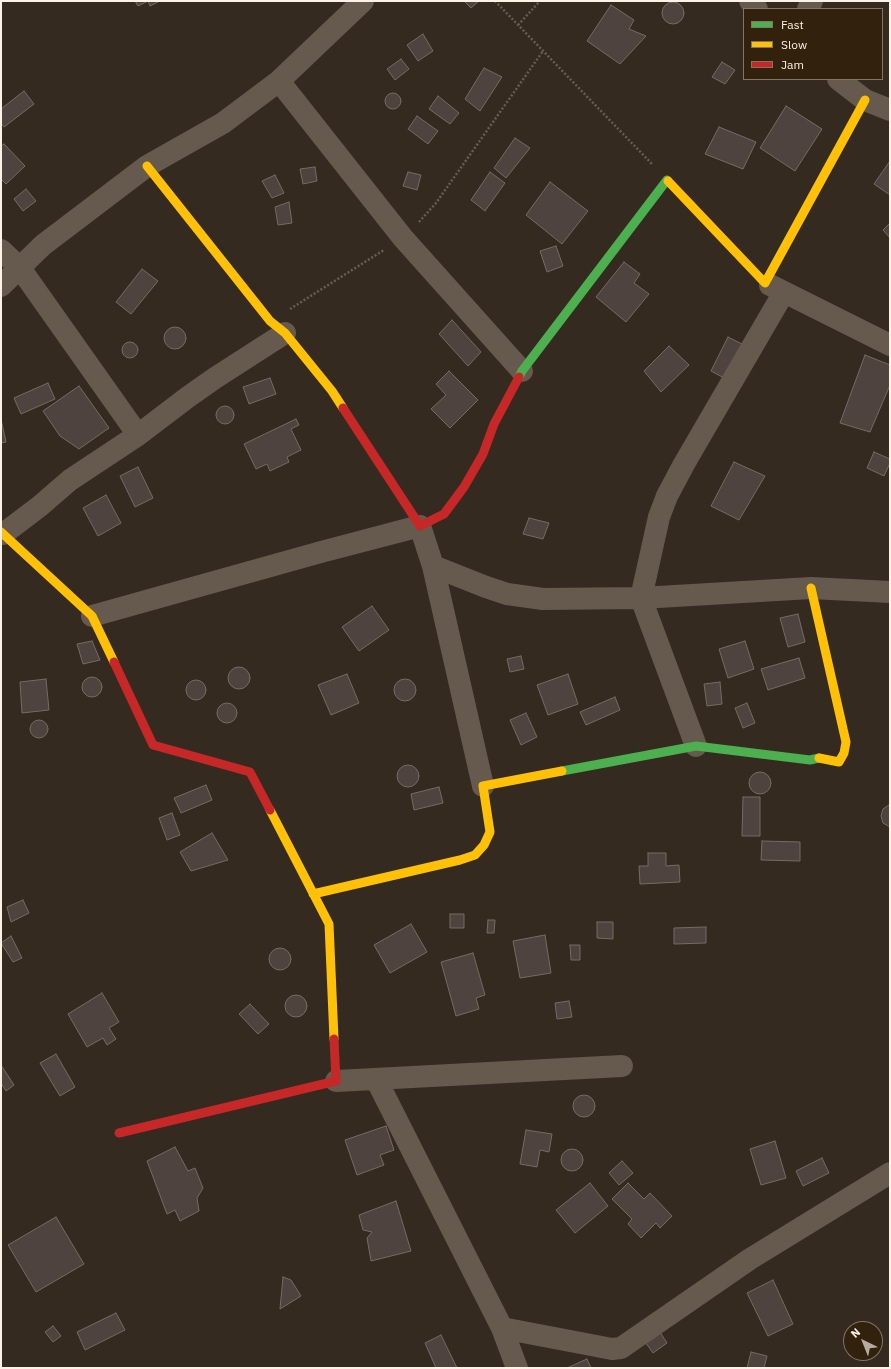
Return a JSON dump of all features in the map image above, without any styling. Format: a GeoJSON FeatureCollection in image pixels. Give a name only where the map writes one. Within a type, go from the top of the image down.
{"type":"FeatureCollection","features":[{"type":"Feature","properties":{"kind":"street"},"geometry":{"type":"LineString","coordinates":[[1,286],[44,245],[147,166],[223,123],[279,81],[363,1]]}},
{"type":"Feature","properties":{"kind":"street"},"geometry":{"type":"LineString","coordinates":[[839,80],[864,100],[890,110]]}},
{"type":"Feature","properties":{"kind":"street"},"geometry":{"type":"LineString","coordinates":[[279,81],[403,238],[522,371]]}},
{"type":"Feature","properties":{"kind":"street"},"geometry":{"type":"LineString","coordinates":[[696,746],[641,598],[659,517],[667,496],[774,287],[864,100]]}},
{"type":"Feature","properties":{"kind":"street"},"geometry":{"type":"LineString","coordinates":[[147,166],[277,327],[332,391],[420,526],[433,566],[483,786],[490,832],[484,845],[475,855],[460,860],[313,894]]}},
{"type":"Feature","properties":{"kind":"street"},"geometry":{"type":"LineString","coordinates":[[92,616],[420,526],[444,514],[464,487],[483,454],[494,424],[522,371],[667,180],[774,287],[890,345]]}},
{"type":"Feature","properties":{"kind":"street"},"geometry":{"type":"LineString","coordinates":[[1,250],[20,268],[138,435]]}},
{"type":"Feature","properties":{"kind":"street"},"geometry":{"type":"LineString","coordinates":[[277,327],[138,435],[70,480],[40,506],[2,534],[92,616],[153,746],[250,772],[328,924],[336,1081]]}},
{"type":"Feature","properties":{"kind":"street"},"geometry":{"type":"LineString","coordinates":[[433,566],[507,594],[543,599],[641,598],[811,588],[890,592]]}},
{"type":"Feature","properties":{"kind":"street"},"geometry":{"type":"LineString","coordinates":[[483,786],[696,746],[810,760],[821,757],[839,762],[844,754],[846,742],[811,588]]}},
{"type":"Feature","properties":{"kind":"street"},"geometry":{"type":"LineString","coordinates":[[119,1133],[336,1081],[622,1066]]}},
{"type":"Feature","properties":{"kind":"street"},"geometry":{"type":"LineString","coordinates":[[376,1079],[502,1328],[517,1368]]}},
{"type":"Feature","properties":{"kind":"street"},"geometry":{"type":"LineString","coordinates":[[502,1328],[612,1349],[621,1348],[750,1259],[890,1173]]}},
{"type":"Feature","properties":{"kind":"path"},"geometry":{"type":"LineString","coordinates":[[495,1],[667,180]]}},
{"type":"Feature","properties":{"kind":"path"},"geometry":{"type":"LineString","coordinates":[[518,25],[540,1]]}},
{"type":"Feature","properties":{"kind":"path"},"geometry":{"type":"LineString","coordinates":[[277,327],[340,276],[403,238],[425,216],[436,203],[543,51]]}},
{"type":"Feature","properties":{"kind":"building"},"geometry":{"type":"Polygon","coordinates":[[[135,1],[148,1],[138,6],[135,1]]]}},
{"type":"Feature","properties":{"kind":"building"},"geometry":{"type":"Polygon","coordinates":[[[148,1],[160,1],[150,6],[148,1]]]}},
{"type":"Feature","properties":{"kind":"building"},"geometry":{"type":"Polygon","coordinates":[[[464,1],[479,1],[471,8],[464,1]]]}},
{"type":"Feature","properties":{"kind":"building"},"geometry":{"type":"Polygon","coordinates":[[[673,2],[681,5],[684,13],[681,21],[673,24],[665,21],[662,13],[665,5],[673,2]]]}},
{"type":"Feature","properties":{"kind":"building"},"geometry":{"type":"Polygon","coordinates":[[[611,5],[634,20],[629,29],[646,36],[620,64],[587,41],[611,5]]]}},
{"type":"Feature","properties":{"kind":"building"},"geometry":{"type":"Polygon","coordinates":[[[423,34],[433,51],[418,61],[407,45],[423,34]]]}},
{"type":"Feature","properties":{"kind":"building"},"geometry":{"type":"Polygon","coordinates":[[[401,59],[409,69],[395,80],[387,69],[401,59]]]}},
{"type":"Feature","properties":{"kind":"building"},"geometry":{"type":"Polygon","coordinates":[[[722,62],[735,70],[725,84],[712,77],[722,62]]]}},
{"type":"Feature","properties":{"kind":"building"},"geometry":{"type":"Polygon","coordinates":[[[484,68],[502,77],[480,111],[465,99],[484,68]]]}},
{"type":"Feature","properties":{"kind":"building"},"geometry":{"type":"Polygon","coordinates":[[[24,91],[34,104],[4,127],[1,123],[1,109],[24,91]]]}},
{"type":"Feature","properties":{"kind":"building"},"geometry":{"type":"Polygon","coordinates":[[[390,93],[396,93],[401,98],[399,107],[396,109],[390,109],[385,104],[385,98],[390,93]]]}},
{"type":"Feature","properties":{"kind":"building"},"geometry":{"type":"Polygon","coordinates":[[[438,96],[459,113],[450,124],[429,109],[438,96]]]}},
{"type":"Feature","properties":{"kind":"building"},"geometry":{"type":"Polygon","coordinates":[[[786,106],[822,129],[795,171],[760,148],[786,106]]]}},
{"type":"Feature","properties":{"kind":"building"},"geometry":{"type":"Polygon","coordinates":[[[417,116],[438,131],[428,144],[408,129],[417,116]]]}},
{"type":"Feature","properties":{"kind":"building"},"geometry":{"type":"Polygon","coordinates":[[[719,127],[756,142],[743,169],[705,154],[719,127]]]}},
{"type":"Feature","properties":{"kind":"building"},"geometry":{"type":"Polygon","coordinates":[[[515,138],[530,148],[506,178],[494,168],[515,138]]]}},
{"type":"Feature","properties":{"kind":"building"},"geometry":{"type":"Polygon","coordinates":[[[4,144],[25,166],[6,184],[1,179],[1,146],[4,144]]]}},
{"type":"Feature","properties":{"kind":"building"},"geometry":{"type":"Polygon","coordinates":[[[890,161],[890,195],[874,184],[890,161]]]}},
{"type":"Feature","properties":{"kind":"building"},"geometry":{"type":"Polygon","coordinates":[[[315,167],[317,181],[303,184],[300,169],[315,167]]]}},
{"type":"Feature","properties":{"kind":"building"},"geometry":{"type":"Polygon","coordinates":[[[408,172],[421,175],[417,190],[403,186],[408,172]]]}},
{"type":"Feature","properties":{"kind":"building"},"geometry":{"type":"Polygon","coordinates":[[[490,172],[505,183],[485,211],[471,200],[490,172]]]}},
{"type":"Feature","properties":{"kind":"building"},"geometry":{"type":"Polygon","coordinates":[[[275,175],[284,193],[272,198],[262,181],[275,175]]]}},
{"type":"Feature","properties":{"kind":"building"},"geometry":{"type":"Polygon","coordinates":[[[550,182],[588,211],[562,244],[526,215],[550,182]]]}},
{"type":"Feature","properties":{"kind":"building"},"geometry":{"type":"Polygon","coordinates":[[[26,189],[36,201],[23,211],[14,199],[26,189]]]}},
{"type":"Feature","properties":{"kind":"building"},"geometry":{"type":"Polygon","coordinates":[[[289,202],[292,223],[278,225],[275,207],[289,202]]]}},
{"type":"Feature","properties":{"kind":"building"},"geometry":{"type":"Polygon","coordinates":[[[890,223],[890,238],[883,230],[890,223]]]}},
{"type":"Feature","properties":{"kind":"building"},"geometry":{"type":"Polygon","coordinates":[[[556,246],[563,266],[547,272],[540,251],[556,246]]]}},
{"type":"Feature","properties":{"kind":"building"},"geometry":{"type":"Polygon","coordinates":[[[624,262],[640,274],[634,283],[649,294],[626,322],[596,297],[624,262]]]}},
{"type":"Feature","properties":{"kind":"building"},"geometry":{"type":"Polygon","coordinates":[[[142,269],[158,281],[131,314],[116,302],[142,269]]]}},
{"type":"Feature","properties":{"kind":"building"},"geometry":{"type":"Polygon","coordinates":[[[452,320],[481,352],[468,366],[439,334],[452,320]]]}},
{"type":"Feature","properties":{"kind":"building"},"geometry":{"type":"Polygon","coordinates":[[[175,327],[183,330],[186,338],[183,346],[175,349],[167,346],[164,338],[167,330],[175,327]]]}},
{"type":"Feature","properties":{"kind":"building"},"geometry":{"type":"Polygon","coordinates":[[[728,337],[744,345],[726,379],[711,371],[728,337]]]}},
{"type":"Feature","properties":{"kind":"building"},"geometry":{"type":"Polygon","coordinates":[[[127,342],[133,342],[138,347],[136,356],[133,358],[127,358],[122,353],[122,347],[127,342]]]}},
{"type":"Feature","properties":{"kind":"building"},"geometry":{"type":"Polygon","coordinates":[[[669,346],[689,365],[661,392],[644,371],[669,346]]]}},
{"type":"Feature","properties":{"kind":"building"},"geometry":{"type":"Polygon","coordinates":[[[865,355],[890,365],[890,385],[870,432],[840,423],[865,355]]]}},
{"type":"Feature","properties":{"kind":"building"},"geometry":{"type":"Polygon","coordinates":[[[449,371],[478,400],[450,428],[431,409],[446,395],[436,384],[449,371]]]}},
{"type":"Feature","properties":{"kind":"building"},"geometry":{"type":"Polygon","coordinates":[[[270,378],[276,394],[249,404],[243,387],[270,378]]]}},
{"type":"Feature","properties":{"kind":"building"},"geometry":{"type":"Polygon","coordinates":[[[48,383],[55,399],[21,414],[14,398],[48,383]]]}},
{"type":"Feature","properties":{"kind":"building"},"geometry":{"type":"Polygon","coordinates":[[[79,386],[109,428],[79,449],[60,436],[43,411],[79,386]]]}},
{"type":"Feature","properties":{"kind":"building"},"geometry":{"type":"Polygon","coordinates":[[[221,406],[229,406],[234,411],[232,422],[229,424],[221,424],[216,419],[216,411],[221,406]]]}},
{"type":"Feature","properties":{"kind":"building"},"geometry":{"type":"Polygon","coordinates":[[[1,419],[6,442],[1,443],[1,419]]]}},
{"type":"Feature","properties":{"kind":"building"},"geometry":{"type":"Polygon","coordinates":[[[296,419],[299,425],[291,429],[301,450],[287,457],[289,462],[270,471],[267,464],[256,469],[244,444],[296,419]]]}},
{"type":"Feature","properties":{"kind":"building"},"geometry":{"type":"Polygon","coordinates":[[[874,452],[890,459],[890,463],[884,476],[867,468],[874,452]]]}},
{"type":"Feature","properties":{"kind":"building"},"geometry":{"type":"Polygon","coordinates":[[[734,462],[765,476],[739,520],[711,506],[734,462]]]}},
{"type":"Feature","properties":{"kind":"building"},"geometry":{"type":"Polygon","coordinates":[[[138,467],[153,498],[135,507],[120,476],[138,467]]]}},
{"type":"Feature","properties":{"kind":"building"},"geometry":{"type":"Polygon","coordinates":[[[106,495],[121,523],[98,536],[83,508],[106,495]]]}},
{"type":"Feature","properties":{"kind":"building"},"geometry":{"type":"Polygon","coordinates":[[[529,518],[549,523],[543,539],[523,534],[529,518]]]}},
{"type":"Feature","properties":{"kind":"building"},"geometry":{"type":"Polygon","coordinates":[[[372,606],[389,630],[359,651],[342,627],[372,606]]]}},
{"type":"Feature","properties":{"kind":"building"},"geometry":{"type":"Polygon","coordinates":[[[798,614],[805,642],[788,647],[780,618],[798,614]]]}},
{"type":"Feature","properties":{"kind":"building"},"geometry":{"type":"Polygon","coordinates":[[[92,641],[100,660],[83,664],[77,644],[92,641]]]}},
{"type":"Feature","properties":{"kind":"building"},"geometry":{"type":"Polygon","coordinates":[[[745,641],[754,669],[728,678],[719,649],[745,641]]]}},
{"type":"Feature","properties":{"kind":"building"},"geometry":{"type":"Polygon","coordinates":[[[521,656],[524,669],[510,672],[507,659],[521,656]]]}},
{"type":"Feature","properties":{"kind":"building"},"geometry":{"type":"Polygon","coordinates":[[[799,658],[805,678],[768,690],[761,669],[799,658]]]}},
{"type":"Feature","properties":{"kind":"building"},"geometry":{"type":"Polygon","coordinates":[[[239,667],[243,668],[249,674],[249,682],[243,688],[239,689],[235,688],[229,682],[228,678],[229,674],[235,668],[239,667]]]}},
{"type":"Feature","properties":{"kind":"building"},"geometry":{"type":"Polygon","coordinates":[[[347,674],[359,703],[331,715],[318,685],[347,674]]]}},
{"type":"Feature","properties":{"kind":"building"},"geometry":{"type":"Polygon","coordinates":[[[568,674],[578,704],[548,715],[537,685],[568,674]]]}},
{"type":"Feature","properties":{"kind":"building"},"geometry":{"type":"Polygon","coordinates":[[[92,677],[99,680],[102,687],[99,694],[92,697],[85,694],[82,687],[85,680],[92,677]]]}},
{"type":"Feature","properties":{"kind":"building"},"geometry":{"type":"Polygon","coordinates":[[[46,679],[49,710],[22,713],[20,682],[46,679]]]}},
{"type":"Feature","properties":{"kind":"building"},"geometry":{"type":"Polygon","coordinates":[[[405,679],[413,682],[416,690],[413,698],[405,701],[397,698],[394,690],[397,682],[405,679]]]}},
{"type":"Feature","properties":{"kind":"building"},"geometry":{"type":"Polygon","coordinates":[[[196,680],[203,683],[206,690],[203,697],[196,700],[189,697],[186,690],[189,683],[196,680]]]}},
{"type":"Feature","properties":{"kind":"building"},"geometry":{"type":"Polygon","coordinates":[[[720,682],[722,704],[707,706],[704,684],[720,682]]]}},
{"type":"Feature","properties":{"kind":"building"},"geometry":{"type":"Polygon","coordinates":[[[615,697],[620,710],[586,725],[580,712],[615,697]]]}},
{"type":"Feature","properties":{"kind":"building"},"geometry":{"type":"Polygon","coordinates":[[[223,703],[231,703],[237,709],[237,717],[231,723],[223,723],[217,717],[217,709],[223,703]]]}},
{"type":"Feature","properties":{"kind":"building"},"geometry":{"type":"Polygon","coordinates":[[[747,703],[755,723],[743,728],[735,708],[747,703]]]}},
{"type":"Feature","properties":{"kind":"building"},"geometry":{"type":"Polygon","coordinates":[[[526,713],[537,737],[521,745],[510,720],[526,713]]]}},
{"type":"Feature","properties":{"kind":"building"},"geometry":{"type":"Polygon","coordinates":[[[39,720],[45,723],[48,729],[45,735],[39,738],[33,735],[30,729],[33,723],[39,720]]]}},
{"type":"Feature","properties":{"kind":"building"},"geometry":{"type":"Polygon","coordinates":[[[408,765],[416,768],[419,776],[416,784],[408,787],[400,784],[397,776],[400,768],[408,765]]]}},
{"type":"Feature","properties":{"kind":"building"},"geometry":{"type":"Polygon","coordinates":[[[760,772],[764,773],[770,779],[770,787],[764,793],[760,794],[756,793],[750,787],[749,783],[750,779],[756,773],[760,772]]]}},
{"type":"Feature","properties":{"kind":"building"},"geometry":{"type":"Polygon","coordinates":[[[206,785],[212,800],[181,813],[174,798],[206,785]]]}},
{"type":"Feature","properties":{"kind":"building"},"geometry":{"type":"Polygon","coordinates":[[[439,787],[443,803],[414,810],[411,794],[439,787]]]}},
{"type":"Feature","properties":{"kind":"building"},"geometry":{"type":"Polygon","coordinates":[[[743,797],[760,797],[760,836],[742,836],[743,797]]]}},
{"type":"Feature","properties":{"kind":"building"},"geometry":{"type":"Polygon","coordinates":[[[889,805],[890,827],[883,823],[881,816],[883,809],[889,805]]]}},
{"type":"Feature","properties":{"kind":"building"},"geometry":{"type":"Polygon","coordinates":[[[172,813],[180,835],[167,840],[159,818],[172,813]]]}},
{"type":"Feature","properties":{"kind":"building"},"geometry":{"type":"Polygon","coordinates":[[[212,833],[228,860],[191,871],[180,852],[212,833]]]}},
{"type":"Feature","properties":{"kind":"building"},"geometry":{"type":"Polygon","coordinates":[[[762,841],[800,842],[800,861],[761,860],[762,841]]]}},
{"type":"Feature","properties":{"kind":"building"},"geometry":{"type":"Polygon","coordinates":[[[648,853],[666,853],[666,866],[679,865],[680,882],[640,884],[639,866],[648,866],[648,853]]]}},
{"type":"Feature","properties":{"kind":"building"},"geometry":{"type":"Polygon","coordinates":[[[23,900],[29,913],[11,922],[7,907],[23,900]]]}},
{"type":"Feature","properties":{"kind":"building"},"geometry":{"type":"Polygon","coordinates":[[[450,914],[464,914],[464,928],[450,928],[450,914]]]}},
{"type":"Feature","properties":{"kind":"building"},"geometry":{"type":"Polygon","coordinates":[[[488,920],[495,920],[494,933],[487,933],[488,920]]]}},
{"type":"Feature","properties":{"kind":"building"},"geometry":{"type":"Polygon","coordinates":[[[597,922],[613,922],[613,939],[597,938],[597,922]]]}},
{"type":"Feature","properties":{"kind":"building"},"geometry":{"type":"Polygon","coordinates":[[[411,924],[427,952],[390,973],[374,945],[411,924]]]}},
{"type":"Feature","properties":{"kind":"building"},"geometry":{"type":"Polygon","coordinates":[[[706,927],[706,943],[674,944],[674,928],[706,927]]]}},
{"type":"Feature","properties":{"kind":"building"},"geometry":{"type":"Polygon","coordinates":[[[545,935],[551,973],[520,978],[513,941],[545,935]]]}},
{"type":"Feature","properties":{"kind":"building"},"geometry":{"type":"Polygon","coordinates":[[[11,936],[22,958],[13,962],[1,943],[11,936]]]}},
{"type":"Feature","properties":{"kind":"building"},"geometry":{"type":"Polygon","coordinates":[[[570,945],[580,945],[580,960],[571,960],[570,945]]]}},
{"type":"Feature","properties":{"kind":"building"},"geometry":{"type":"Polygon","coordinates":[[[280,948],[288,951],[291,959],[288,967],[280,970],[272,967],[269,959],[272,951],[280,948]]]}},
{"type":"Feature","properties":{"kind":"building"},"geometry":{"type":"Polygon","coordinates":[[[473,953],[485,995],[476,998],[479,1009],[456,1016],[441,962],[473,953]]]}},
{"type":"Feature","properties":{"kind":"building"},"geometry":{"type":"Polygon","coordinates":[[[102,993],[119,1022],[109,1028],[116,1039],[107,1045],[103,1038],[87,1047],[68,1014],[102,993]]]}},
{"type":"Feature","properties":{"kind":"building"},"geometry":{"type":"Polygon","coordinates":[[[296,995],[304,998],[307,1006],[304,1014],[296,1017],[288,1014],[285,1006],[288,998],[296,995]]]}},
{"type":"Feature","properties":{"kind":"building"},"geometry":{"type":"Polygon","coordinates":[[[569,1001],[572,1017],[557,1019],[555,1003],[569,1001]]]}},
{"type":"Feature","properties":{"kind":"building"},"geometry":{"type":"Polygon","coordinates":[[[250,1004],[269,1024],[258,1034],[239,1014],[250,1004]]]}},
{"type":"Feature","properties":{"kind":"building"},"geometry":{"type":"Polygon","coordinates":[[[56,1054],[75,1087],[60,1096],[40,1063],[56,1054]]]}},
{"type":"Feature","properties":{"kind":"building"},"geometry":{"type":"Polygon","coordinates":[[[1,1065],[14,1085],[6,1091],[1,1083],[1,1065]]]}},
{"type":"Feature","properties":{"kind":"building"},"geometry":{"type":"Polygon","coordinates":[[[584,1095],[592,1098],[595,1106],[592,1114],[584,1117],[576,1114],[573,1106],[576,1098],[584,1095]]]}},
{"type":"Feature","properties":{"kind":"building"},"geometry":{"type":"Polygon","coordinates":[[[386,1126],[394,1150],[380,1155],[384,1165],[357,1175],[345,1140],[386,1126]]]}},
{"type":"Feature","properties":{"kind":"building"},"geometry":{"type":"Polygon","coordinates":[[[526,1130],[552,1134],[549,1152],[540,1150],[537,1167],[520,1164],[526,1130]]]}},
{"type":"Feature","properties":{"kind":"building"},"geometry":{"type":"Polygon","coordinates":[[[775,1141],[786,1178],[761,1185],[750,1149],[775,1141]]]}},
{"type":"Feature","properties":{"kind":"building"},"geometry":{"type":"Polygon","coordinates":[[[175,1147],[188,1171],[195,1168],[203,1188],[197,1198],[199,1211],[180,1221],[175,1210],[167,1214],[147,1161],[175,1147]]]}},
{"type":"Feature","properties":{"kind":"building"},"geometry":{"type":"Polygon","coordinates":[[[572,1149],[580,1152],[583,1160],[580,1168],[572,1171],[564,1168],[561,1160],[564,1152],[572,1149]]]}},
{"type":"Feature","properties":{"kind":"building"},"geometry":{"type":"Polygon","coordinates":[[[822,1158],[829,1173],[803,1186],[796,1171],[822,1158]]]}},
{"type":"Feature","properties":{"kind":"building"},"geometry":{"type":"Polygon","coordinates":[[[622,1161],[633,1173],[619,1185],[609,1173],[622,1161]]]}},
{"type":"Feature","properties":{"kind":"building"},"geometry":{"type":"Polygon","coordinates":[[[590,1183],[608,1206],[575,1233],[556,1210],[590,1183]]]}},
{"type":"Feature","properties":{"kind":"building"},"geometry":{"type":"Polygon","coordinates":[[[628,1183],[644,1199],[650,1193],[672,1216],[660,1228],[656,1223],[641,1238],[628,1224],[632,1219],[612,1199],[628,1183]]]}},
{"type":"Feature","properties":{"kind":"building"},"geometry":{"type":"Polygon","coordinates":[[[396,1201],[411,1251],[371,1261],[367,1238],[372,1232],[363,1230],[359,1215],[396,1201]]]}},
{"type":"Feature","properties":{"kind":"building"},"geometry":{"type":"Polygon","coordinates":[[[56,1217],[84,1264],[36,1292],[8,1245],[56,1217]]]}},
{"type":"Feature","properties":{"kind":"building"},"geometry":{"type":"Polygon","coordinates":[[[283,1277],[291,1280],[301,1296],[280,1309],[283,1277]]]}},
{"type":"Feature","properties":{"kind":"building"},"geometry":{"type":"Polygon","coordinates":[[[773,1280],[793,1324],[768,1336],[747,1293],[773,1280]]]}},
{"type":"Feature","properties":{"kind":"building"},"geometry":{"type":"Polygon","coordinates":[[[116,1313],[125,1330],[85,1350],[77,1332],[116,1313]]]}},
{"type":"Feature","properties":{"kind":"building"},"geometry":{"type":"Polygon","coordinates":[[[53,1326],[61,1336],[53,1342],[45,1332],[53,1326]]]}},
{"type":"Feature","properties":{"kind":"building"},"geometry":{"type":"Polygon","coordinates":[[[658,1329],[667,1343],[653,1353],[643,1339],[658,1329]]]}},
{"type":"Feature","properties":{"kind":"building"},"geometry":{"type":"Polygon","coordinates":[[[441,1335],[457,1368],[436,1368],[425,1343],[441,1335]]]}},
{"type":"Feature","properties":{"kind":"building"},"geometry":{"type":"Polygon","coordinates":[[[751,1352],[767,1356],[764,1368],[747,1368],[751,1352]]]}},
{"type":"Feature","properties":{"kind":"building"},"geometry":{"type":"Polygon","coordinates":[[[587,1359],[591,1368],[567,1368],[587,1359]]]}},
{"type":"Feature","properties":{"kind":"traffic: fast"},"geometry":{"type":"LineString","coordinates":[[519,377],[522,371],[667,180],[668,181]]}},
{"type":"Feature","properties":{"kind":"traffic: fast"},"geometry":{"type":"LineString","coordinates":[[562,771],[696,746],[810,760],[819,758]]}},
{"type":"Feature","properties":{"kind":"traffic: slow"},"geometry":{"type":"LineString","coordinates":[[668,181],[765,283],[865,100]]}},
{"type":"Feature","properties":{"kind":"traffic: slow"},"geometry":{"type":"LineString","coordinates":[[147,166],[270,321],[285,333],[332,391],[343,408]]}},
{"type":"Feature","properties":{"kind":"traffic: slow"},"geometry":{"type":"LineString","coordinates":[[1,532],[92,616],[114,662]]}},
{"type":"Feature","properties":{"kind":"traffic: slow"},"geometry":{"type":"LineString","coordinates":[[811,588],[846,742],[844,753],[839,762],[819,758]]}},
{"type":"Feature","properties":{"kind":"traffic: slow"},"geometry":{"type":"LineString","coordinates":[[313,894],[460,860],[475,855],[484,845],[490,832],[483,786],[562,771]]}},
{"type":"Feature","properties":{"kind":"traffic: slow"},"geometry":{"type":"LineString","coordinates":[[270,810],[329,924],[334,1039]]}},
{"type":"Feature","properties":{"kind":"traffic: jam"},"geometry":{"type":"LineString","coordinates":[[343,408],[420,526],[444,514],[464,487],[483,454],[494,424],[519,377]]}},
{"type":"Feature","properties":{"kind":"traffic: jam"},"geometry":{"type":"LineString","coordinates":[[114,662],[153,745],[250,772],[270,810]]}},
{"type":"Feature","properties":{"kind":"traffic: jam"},"geometry":{"type":"LineString","coordinates":[[119,1133],[336,1081],[334,1039]]}}]}
